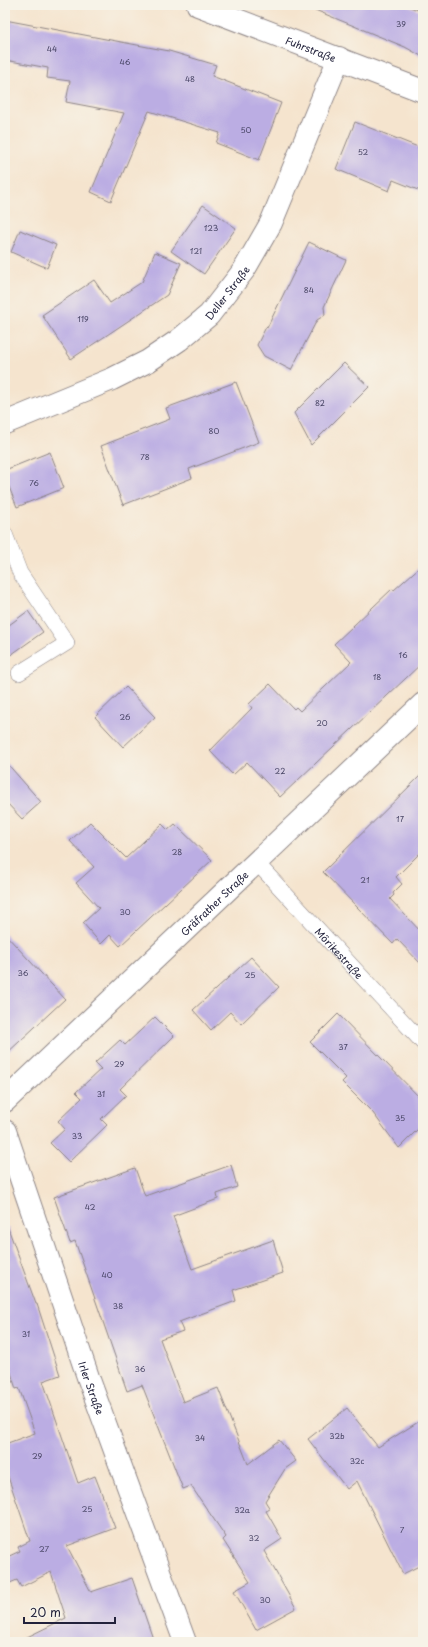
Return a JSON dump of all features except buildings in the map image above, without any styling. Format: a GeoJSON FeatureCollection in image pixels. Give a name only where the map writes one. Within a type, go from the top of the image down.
{"type":"FeatureCollection","features":[{"type":"Feature","properties":{"kind":"street","name":"Fuhrstraße"},"geometry":{"type":"LineString","coordinates":[[198,5],[423,91]]}},
{"type":"Feature","properties":{"kind":"street","name":"Deller Straße"},"geometry":{"type":"LineString","coordinates":[[5,423],[112,380],[148,361],[179,340],[209,315],[244,270],[271,224],[339,58]]}},
{"type":"Feature","properties":{"kind":"street","name":"Gräfrather Straße"},"geometry":{"type":"LineString","coordinates":[[5,1101],[423,704]]}},
{"type":"Feature","properties":{"kind":"street","name":"Irler Straße"},"geometry":{"type":"LineString","coordinates":[[5,1131],[88,1377],[185,1642]]}},
{"type":"Feature","properties":{"kind":"lane"},"geometry":{"type":"LineString","coordinates":[[5,534],[20,573],[67,643],[19,673]]}},
{"type":"Feature","properties":{"kind":"lane","name":"Mörikestraße"},"geometry":{"type":"LineString","coordinates":[[257,862],[423,1043]]}}]}
